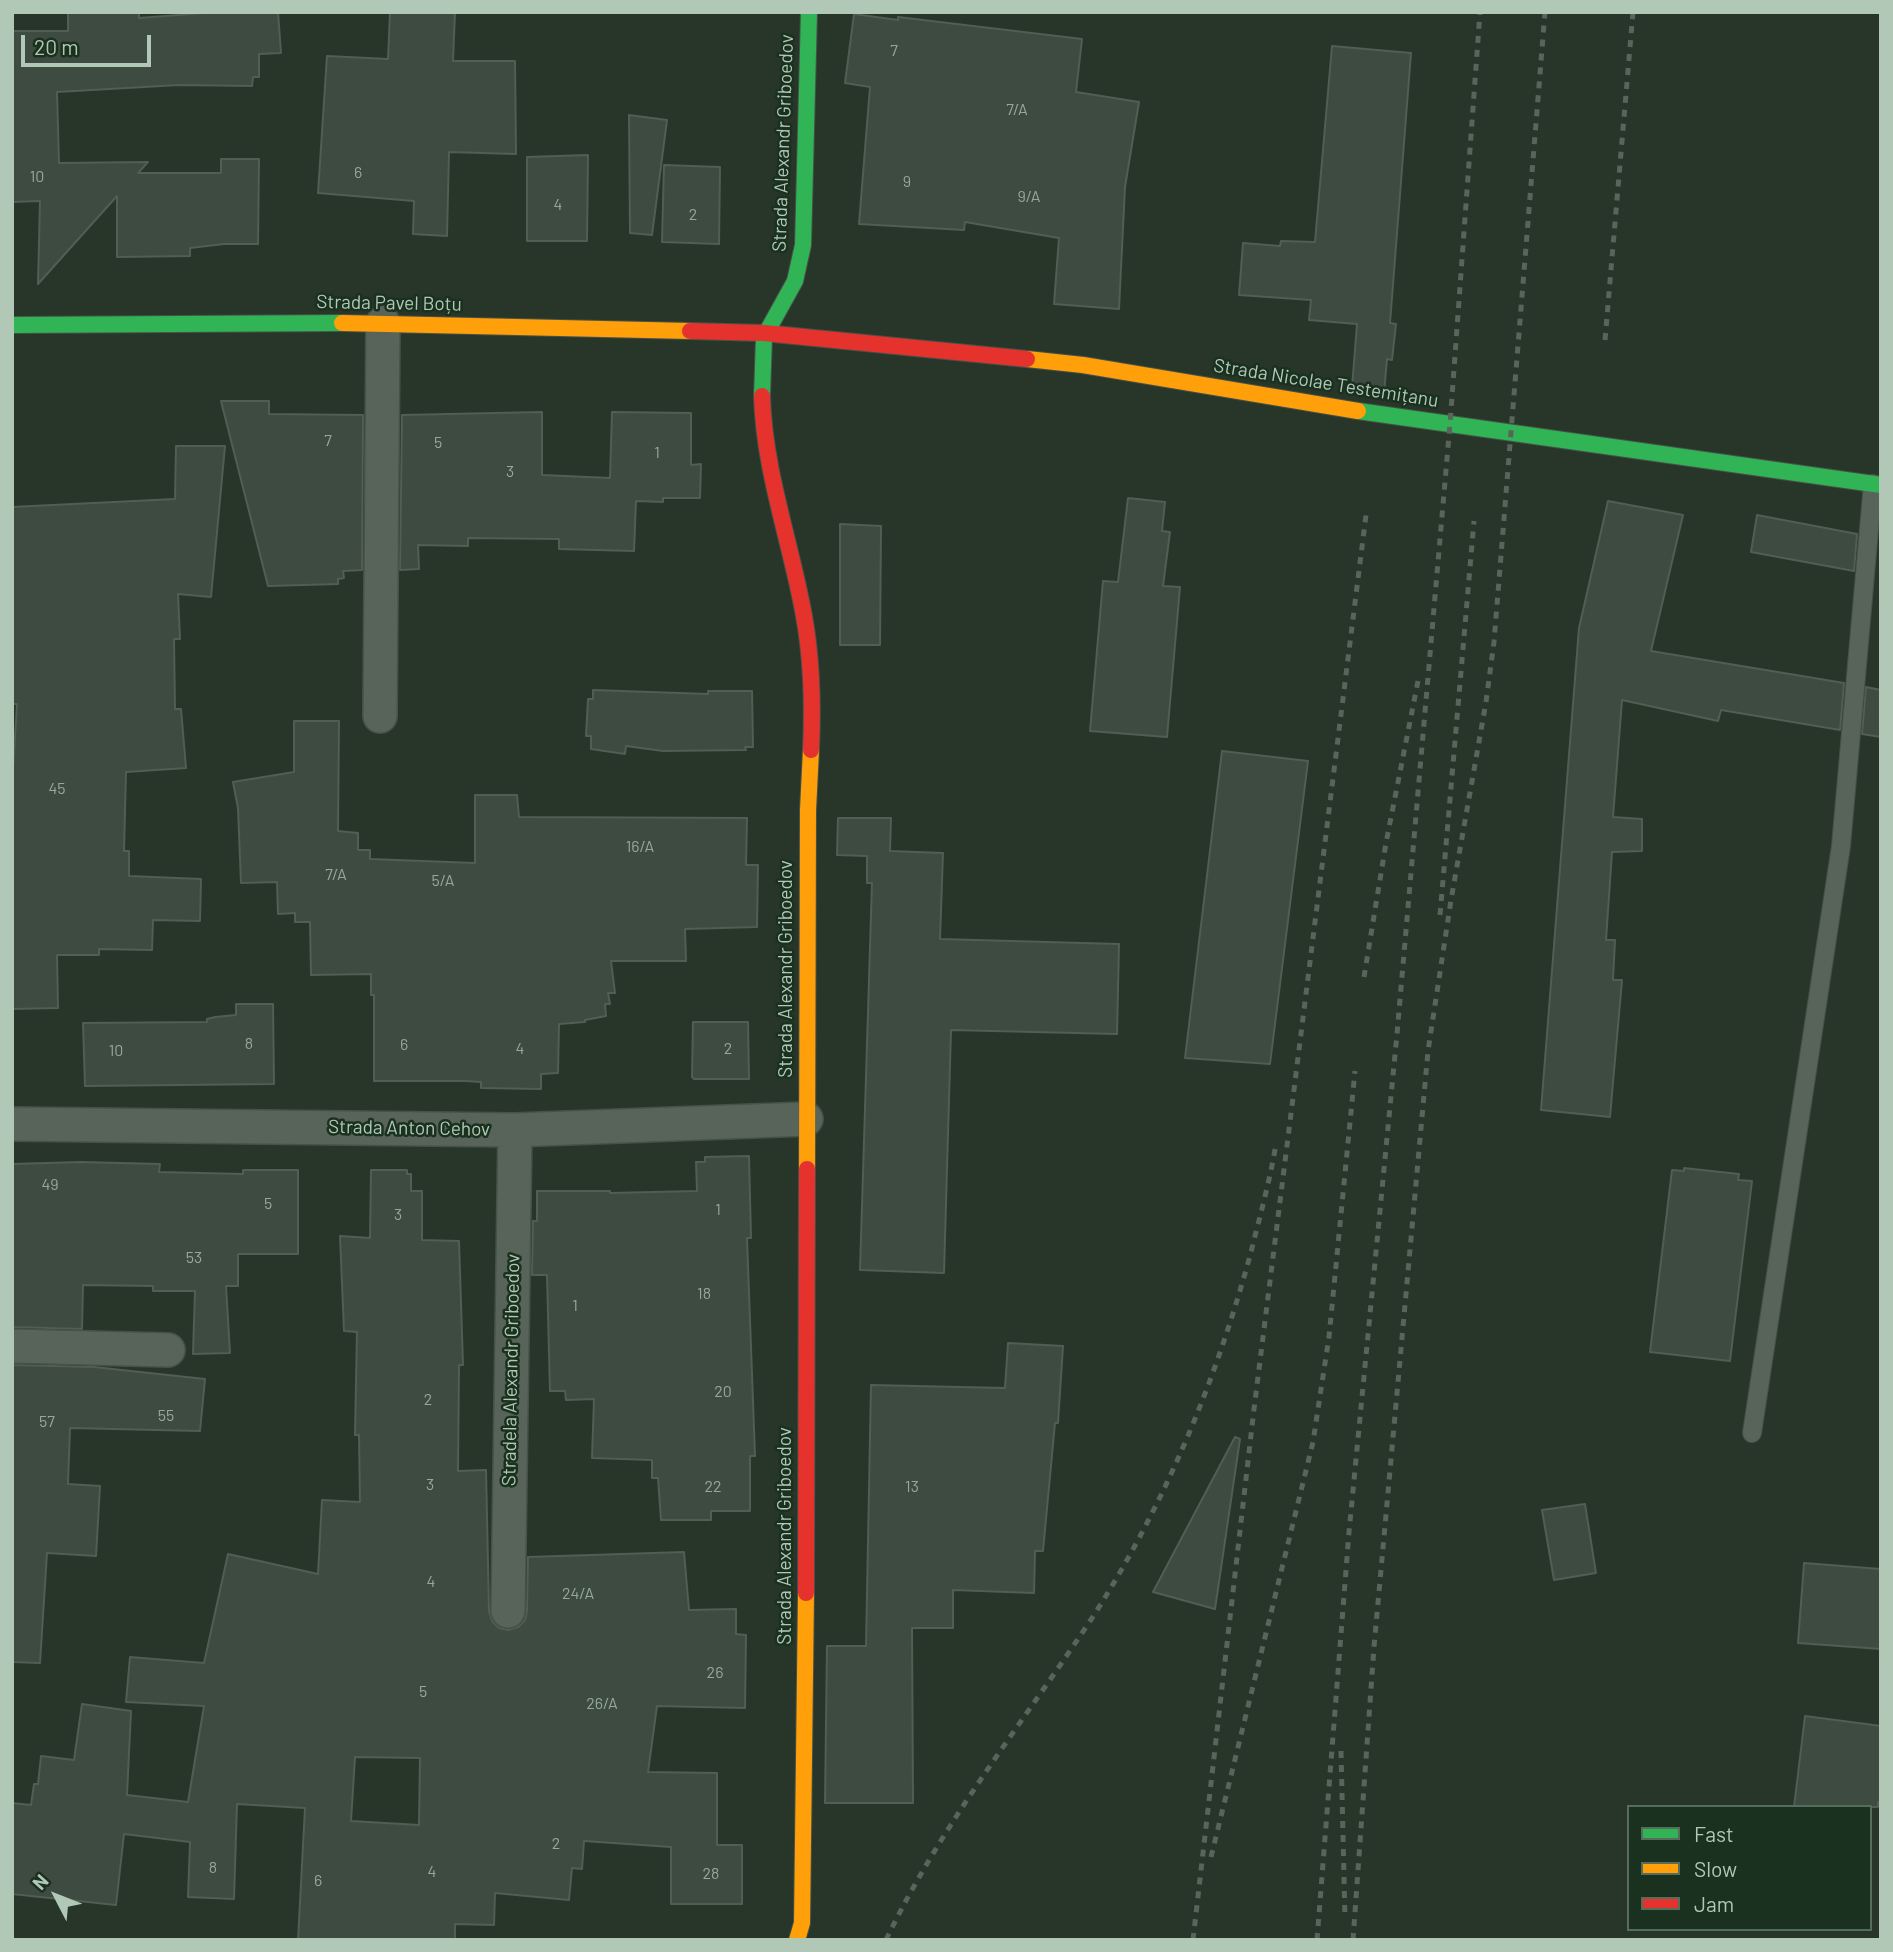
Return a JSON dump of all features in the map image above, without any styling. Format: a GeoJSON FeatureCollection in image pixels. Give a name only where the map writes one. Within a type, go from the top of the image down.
{"type":"FeatureCollection","features":[{"type":"Feature","properties":{"kind":"street","name":"Strada Alexandr Griboedov"},"geometry":{"type":"LineString","coordinates":[[797,1940],[802,1923],[807,1518],[808,810],[813,677],[804,614],[784,537],[770,463],[762,383],[764,333],[796,279],[803,245],[809,12]]}},
{"type":"Feature","properties":{"kind":"street","name":"Strada Pavel Boțu"},"geometry":{"type":"LineString","coordinates":[[12,324],[383,323],[764,333]]}},
{"type":"Feature","properties":{"kind":"street"},"geometry":{"type":"LineString","coordinates":[[380,716],[383,323]]}},
{"type":"Feature","properties":{"kind":"street","name":"Strada Nicolae Testemițanu"},"geometry":{"type":"LineString","coordinates":[[764,333],[1083,365],[1415,420],[1512,431],[1877,484]]}},
{"type":"Feature","properties":{"kind":"street","name":"Strada Anton Cehov"},"geometry":{"type":"LineString","coordinates":[[12,1124],[515,1130],[806,1119]]}},
{"type":"Feature","properties":{"kind":"street","name":"Stradela Alexandr Griboedov"},"geometry":{"type":"LineString","coordinates":[[508,1611],[515,1130]]}},
{"type":"Feature","properties":{"kind":"street"},"geometry":{"type":"LineString","coordinates":[[12,1346],[167,1350]]}},
{"type":"Feature","properties":{"kind":"lane"},"geometry":{"type":"LineString","coordinates":[[1752,1433],[1841,846],[1877,484]]}},
{"type":"Feature","properties":{"kind":"building"},"geometry":{"type":"Polygon","coordinates":[[[68,12],[139,12],[139,18],[218,12],[278,12],[281,53],[259,54],[259,77],[253,77],[252,86],[179,85],[57,92],[59,163],[148,162],[138,173],[221,173],[221,159],[259,159],[258,244],[190,248],[190,256],[117,257],[117,196],[38,284],[40,201],[12,202],[12,31],[68,31],[68,12]]]}},
{"type":"Feature","properties":{"kind":"building"},"geometry":{"type":"Polygon","coordinates":[[[390,12],[455,12],[453,61],[515,61],[516,154],[449,152],[447,236],[413,234],[414,201],[318,193],[327,56],[388,59],[390,12]]]}},
{"type":"Feature","properties":{"kind":"building"},"geometry":{"type":"Polygon","coordinates":[[[854,14],[1082,39],[1076,92],[1139,102],[1125,187],[1119,309],[1054,304],[1059,238],[965,222],[964,230],[859,224],[870,87],[845,83],[854,14]]]}},
{"type":"Feature","properties":{"kind":"building"},"geometry":{"type":"Polygon","coordinates":[[[1332,46],[1411,53],[1390,323],[1396,324],[1392,360],[1387,359],[1384,393],[1352,388],[1357,324],[1309,320],[1311,300],[1239,295],[1243,243],[1280,246],[1281,241],[1315,242],[1332,46]]]}},
{"type":"Feature","properties":{"kind":"building"},"geometry":{"type":"Polygon","coordinates":[[[629,115],[667,120],[652,235],[630,233],[629,115]]]}},
{"type":"Feature","properties":{"kind":"building"},"geometry":{"type":"Polygon","coordinates":[[[588,155],[587,241],[527,241],[527,157],[588,155]]]}},
{"type":"Feature","properties":{"kind":"building"},"geometry":{"type":"Polygon","coordinates":[[[664,165],[720,167],[719,244],[662,242],[664,165]]]}},
{"type":"Feature","properties":{"kind":"building"},"geometry":{"type":"Polygon","coordinates":[[[221,401],[269,401],[269,414],[363,415],[362,570],[343,571],[344,578],[338,579],[338,584],[268,586],[221,401]]]}},
{"type":"Feature","properties":{"kind":"building"},"geometry":{"type":"Polygon","coordinates":[[[542,412],[542,475],[610,478],[612,412],[691,413],[691,465],[701,464],[700,498],[663,498],[663,502],[636,501],[634,551],[559,549],[559,539],[468,538],[468,546],[418,545],[419,569],[400,570],[402,415],[542,412]]]}},
{"type":"Feature","properties":{"kind":"building"},"geometry":{"type":"Polygon","coordinates":[[[176,446],[225,446],[211,597],[178,594],[180,639],[174,639],[175,709],[181,709],[186,768],[126,772],[124,851],[129,851],[129,876],[201,879],[200,921],[153,920],[152,950],[99,949],[99,955],[57,955],[58,1008],[12,1009],[12,786],[17,704],[12,704],[12,507],[175,499],[176,446]]]}},
{"type":"Feature","properties":{"kind":"building"},"geometry":{"type":"Polygon","coordinates":[[[1128,498],[1165,502],[1162,531],[1170,532],[1163,586],[1180,587],[1167,737],[1090,731],[1103,581],[1118,582],[1128,498]]]}},
{"type":"Feature","properties":{"kind":"building"},"geometry":{"type":"Polygon","coordinates":[[[1608,501],[1683,515],[1651,651],[1844,683],[1840,730],[1721,710],[1718,721],[1622,700],[1613,817],[1642,819],[1642,851],[1612,852],[1606,940],[1615,940],[1613,980],[1622,980],[1610,1117],[1541,1110],[1579,628],[1608,501]]]}},
{"type":"Feature","properties":{"kind":"building"},"geometry":{"type":"Polygon","coordinates":[[[1757,515],[1857,534],[1854,571],[1751,552],[1757,515]]]}},
{"type":"Feature","properties":{"kind":"building"},"geometry":{"type":"Polygon","coordinates":[[[840,524],[881,526],[880,645],[840,645],[840,524]]]}},
{"type":"Feature","properties":{"kind":"building"},"geometry":{"type":"Polygon","coordinates":[[[1866,687],[1881,690],[1881,737],[1862,734],[1866,687]]]}},
{"type":"Feature","properties":{"kind":"building"},"geometry":{"type":"Polygon","coordinates":[[[593,690],[708,694],[708,691],[752,691],[753,747],[745,747],[746,750],[663,751],[626,746],[625,754],[591,749],[591,736],[586,736],[588,699],[593,699],[593,690]]]}},
{"type":"Feature","properties":{"kind":"building"},"geometry":{"type":"Polygon","coordinates":[[[294,721],[339,721],[338,831],[358,833],[358,850],[370,850],[370,859],[475,863],[475,795],[517,795],[519,817],[747,818],[746,865],[758,865],[757,927],[685,929],[686,961],[611,961],[615,993],[608,993],[610,1004],[605,1004],[606,1016],[585,1022],[559,1024],[558,1073],[541,1074],[541,1089],[481,1088],[481,1082],[466,1081],[374,1081],[374,995],[371,995],[371,974],[311,975],[310,922],[295,922],[295,913],[278,914],[277,882],[241,883],[238,808],[233,782],[294,772],[294,721]]]}},
{"type":"Feature","properties":{"kind":"building"},"geometry":{"type":"Polygon","coordinates":[[[1222,751],[1308,761],[1270,1064],[1185,1058],[1222,751]]]}},
{"type":"Feature","properties":{"kind":"building"},"geometry":{"type":"Polygon","coordinates":[[[838,818],[891,818],[890,851],[943,853],[940,939],[1119,944],[1117,1034],[951,1030],[944,1273],[860,1270],[872,883],[867,883],[867,856],[837,855],[838,818]]]}},
{"type":"Feature","properties":{"kind":"building"},"geometry":{"type":"Polygon","coordinates":[[[236,1004],[273,1004],[274,1084],[85,1086],[83,1023],[207,1022],[207,1019],[215,1017],[236,1015],[236,1004]]]}},
{"type":"Feature","properties":{"kind":"building"},"geometry":{"type":"Polygon","coordinates":[[[693,1022],[748,1022],[749,1079],[692,1077],[693,1022]]]}},
{"type":"Feature","properties":{"kind":"building"},"geometry":{"type":"Polygon","coordinates":[[[749,1156],[751,1238],[747,1238],[755,1456],[750,1456],[750,1511],[711,1511],[711,1520],[661,1520],[658,1478],[652,1478],[652,1460],[592,1458],[594,1399],[566,1400],[565,1391],[550,1391],[547,1275],[532,1275],[533,1221],[537,1221],[537,1191],[697,1191],[696,1162],[705,1162],[705,1157],[749,1156]]]}},
{"type":"Feature","properties":{"kind":"building"},"geometry":{"type":"Polygon","coordinates":[[[12,1164],[160,1164],[159,1172],[243,1174],[243,1170],[298,1170],[298,1254],[238,1254],[238,1286],[226,1286],[230,1353],[193,1354],[195,1291],[153,1291],[153,1286],[83,1285],[82,1329],[12,1327],[12,1164]]]}},
{"type":"Feature","properties":{"kind":"building"},"geometry":{"type":"Polygon","coordinates":[[[1684,1168],[1739,1174],[1738,1180],[1752,1181],[1730,1361],[1650,1352],[1672,1170],[1684,1171],[1684,1168]]]}},
{"type":"Feature","properties":{"kind":"building"},"geometry":{"type":"Polygon","coordinates":[[[371,1170],[407,1170],[407,1174],[411,1174],[411,1191],[422,1191],[422,1240],[459,1241],[463,1365],[459,1365],[458,1471],[486,1470],[489,1611],[492,1621],[499,1628],[508,1630],[518,1627],[525,1620],[528,1557],[684,1552],[689,1610],[736,1609],[736,1634],[746,1635],[745,1708],[657,1706],[648,1772],[717,1773],[717,1845],[742,1845],[742,1904],[671,1904],[671,1847],[584,1841],[582,1869],[572,1868],[569,1900],[495,1893],[494,1925],[455,1924],[455,1940],[298,1940],[305,1808],[237,1804],[234,1899],[188,1897],[190,1842],[124,1834],[116,1905],[12,1894],[12,1803],[31,1805],[34,1784],[38,1784],[41,1756],[74,1760],[82,1704],[131,1711],[127,1795],[188,1802],[204,1706],[126,1702],[130,1657],[204,1663],[228,1554],[318,1574],[322,1500],[360,1502],[359,1435],[355,1435],[357,1332],[344,1331],[340,1236],[370,1238],[371,1170]],[[355,1757],[351,1821],[419,1825],[420,1758],[355,1757]]]}},
{"type":"Feature","properties":{"kind":"building"},"geometry":{"type":"Polygon","coordinates":[[[1008,1343],[1063,1346],[1058,1423],[1055,1423],[1043,1551],[1035,1551],[1034,1593],[953,1590],[953,1628],[912,1628],[913,1803],[825,1803],[827,1646],[866,1646],[871,1385],[1005,1388],[1008,1343]]]}},
{"type":"Feature","properties":{"kind":"building"},"geometry":{"type":"Polygon","coordinates":[[[12,1365],[94,1367],[205,1379],[200,1431],[70,1428],[68,1484],[100,1486],[96,1556],[47,1553],[40,1663],[12,1662],[12,1365]]]}},
{"type":"Feature","properties":{"kind":"building"},"geometry":{"type":"Polygon","coordinates":[[[1235,1437],[1240,1439],[1215,1609],[1153,1592],[1235,1437]]]}},
{"type":"Feature","properties":{"kind":"building"},"geometry":{"type":"Polygon","coordinates":[[[1585,1504],[1596,1573],[1554,1580],[1542,1510],[1585,1504]]]}},
{"type":"Feature","properties":{"kind":"building"},"geometry":{"type":"Polygon","coordinates":[[[1804,1563],[1881,1569],[1881,1649],[1798,1643],[1804,1563]]]}},
{"type":"Feature","properties":{"kind":"building"},"geometry":{"type":"Polygon","coordinates":[[[1805,1716],[1881,1726],[1881,1802],[1878,1802],[1878,1807],[1794,1805],[1805,1716]]]}},
{"type":"Feature","properties":{"kind":"railway"},"geometry":{"type":"LineString","coordinates":[[1317,1940],[1349,1532],[1397,1034],[1450,424],[1480,12]]}},
{"type":"Feature","properties":{"kind":"railway"},"geometry":{"type":"LineString","coordinates":[[1353,1940],[1374,1647],[1428,1051],[1494,642],[1545,12]]}},
{"type":"Feature","properties":{"kind":"railway"},"geometry":{"type":"LineString","coordinates":[[1605,340],[1633,12]]}},
{"type":"Feature","properties":{"kind":"railway"},"geometry":{"type":"LineString","coordinates":[[1193,1940],[1254,1409],[1366,515]]}},
{"type":"Feature","properties":{"kind":"railway"},"geometry":{"type":"LineString","coordinates":[[1440,915],[1474,521]]}},
{"type":"Feature","properties":{"kind":"railway"},"geometry":{"type":"LineString","coordinates":[[1364,977],[1386,843],[1418,681]]}},
{"type":"Feature","properties":{"kind":"railway"},"geometry":{"type":"LineString","coordinates":[[1211,1857],[1313,1442],[1329,1337],[1355,1071]]}},
{"type":"Feature","properties":{"kind":"railway"},"geometry":{"type":"LineString","coordinates":[[886,1940],[932,1855],[984,1774],[1094,1615],[1144,1529],[1186,1440],[1222,1347],[1251,1252],[1276,1144]]}},
{"type":"Feature","properties":{"kind":"railway"},"geometry":{"type":"LineString","coordinates":[[1341,1751],[1345,1919]]}},
{"type":"Feature","properties":{"kind":"traffic: fast"},"geometry":{"type":"LineString","coordinates":[[762,396],[764,337],[795,281],[803,245],[809,12]]}},
{"type":"Feature","properties":{"kind":"traffic: fast"},"geometry":{"type":"LineString","coordinates":[[12,325],[342,323]]}},
{"type":"Feature","properties":{"kind":"traffic: fast"},"geometry":{"type":"LineString","coordinates":[[1358,411],[1881,485]]}},
{"type":"Feature","properties":{"kind":"traffic: slow"},"geometry":{"type":"LineString","coordinates":[[342,323],[690,331]]}},
{"type":"Feature","properties":{"kind":"traffic: slow"},"geometry":{"type":"LineString","coordinates":[[1027,359],[1083,365],[1358,411]]}},
{"type":"Feature","properties":{"kind":"traffic: slow"},"geometry":{"type":"LineString","coordinates":[[807,1169],[808,810],[811,750]]}},
{"type":"Feature","properties":{"kind":"traffic: slow"},"geometry":{"type":"LineString","coordinates":[[797,1940],[802,1923],[806,1593]]}},
{"type":"Feature","properties":{"kind":"traffic: jam"},"geometry":{"type":"LineString","coordinates":[[690,331],[764,333],[1027,359]]}},
{"type":"Feature","properties":{"kind":"traffic: jam"},"geometry":{"type":"LineString","coordinates":[[762,396],[773,479],[807,633],[811,683],[811,750]]}},
{"type":"Feature","properties":{"kind":"traffic: jam"},"geometry":{"type":"LineString","coordinates":[[806,1593],[807,1169]]}}]}
